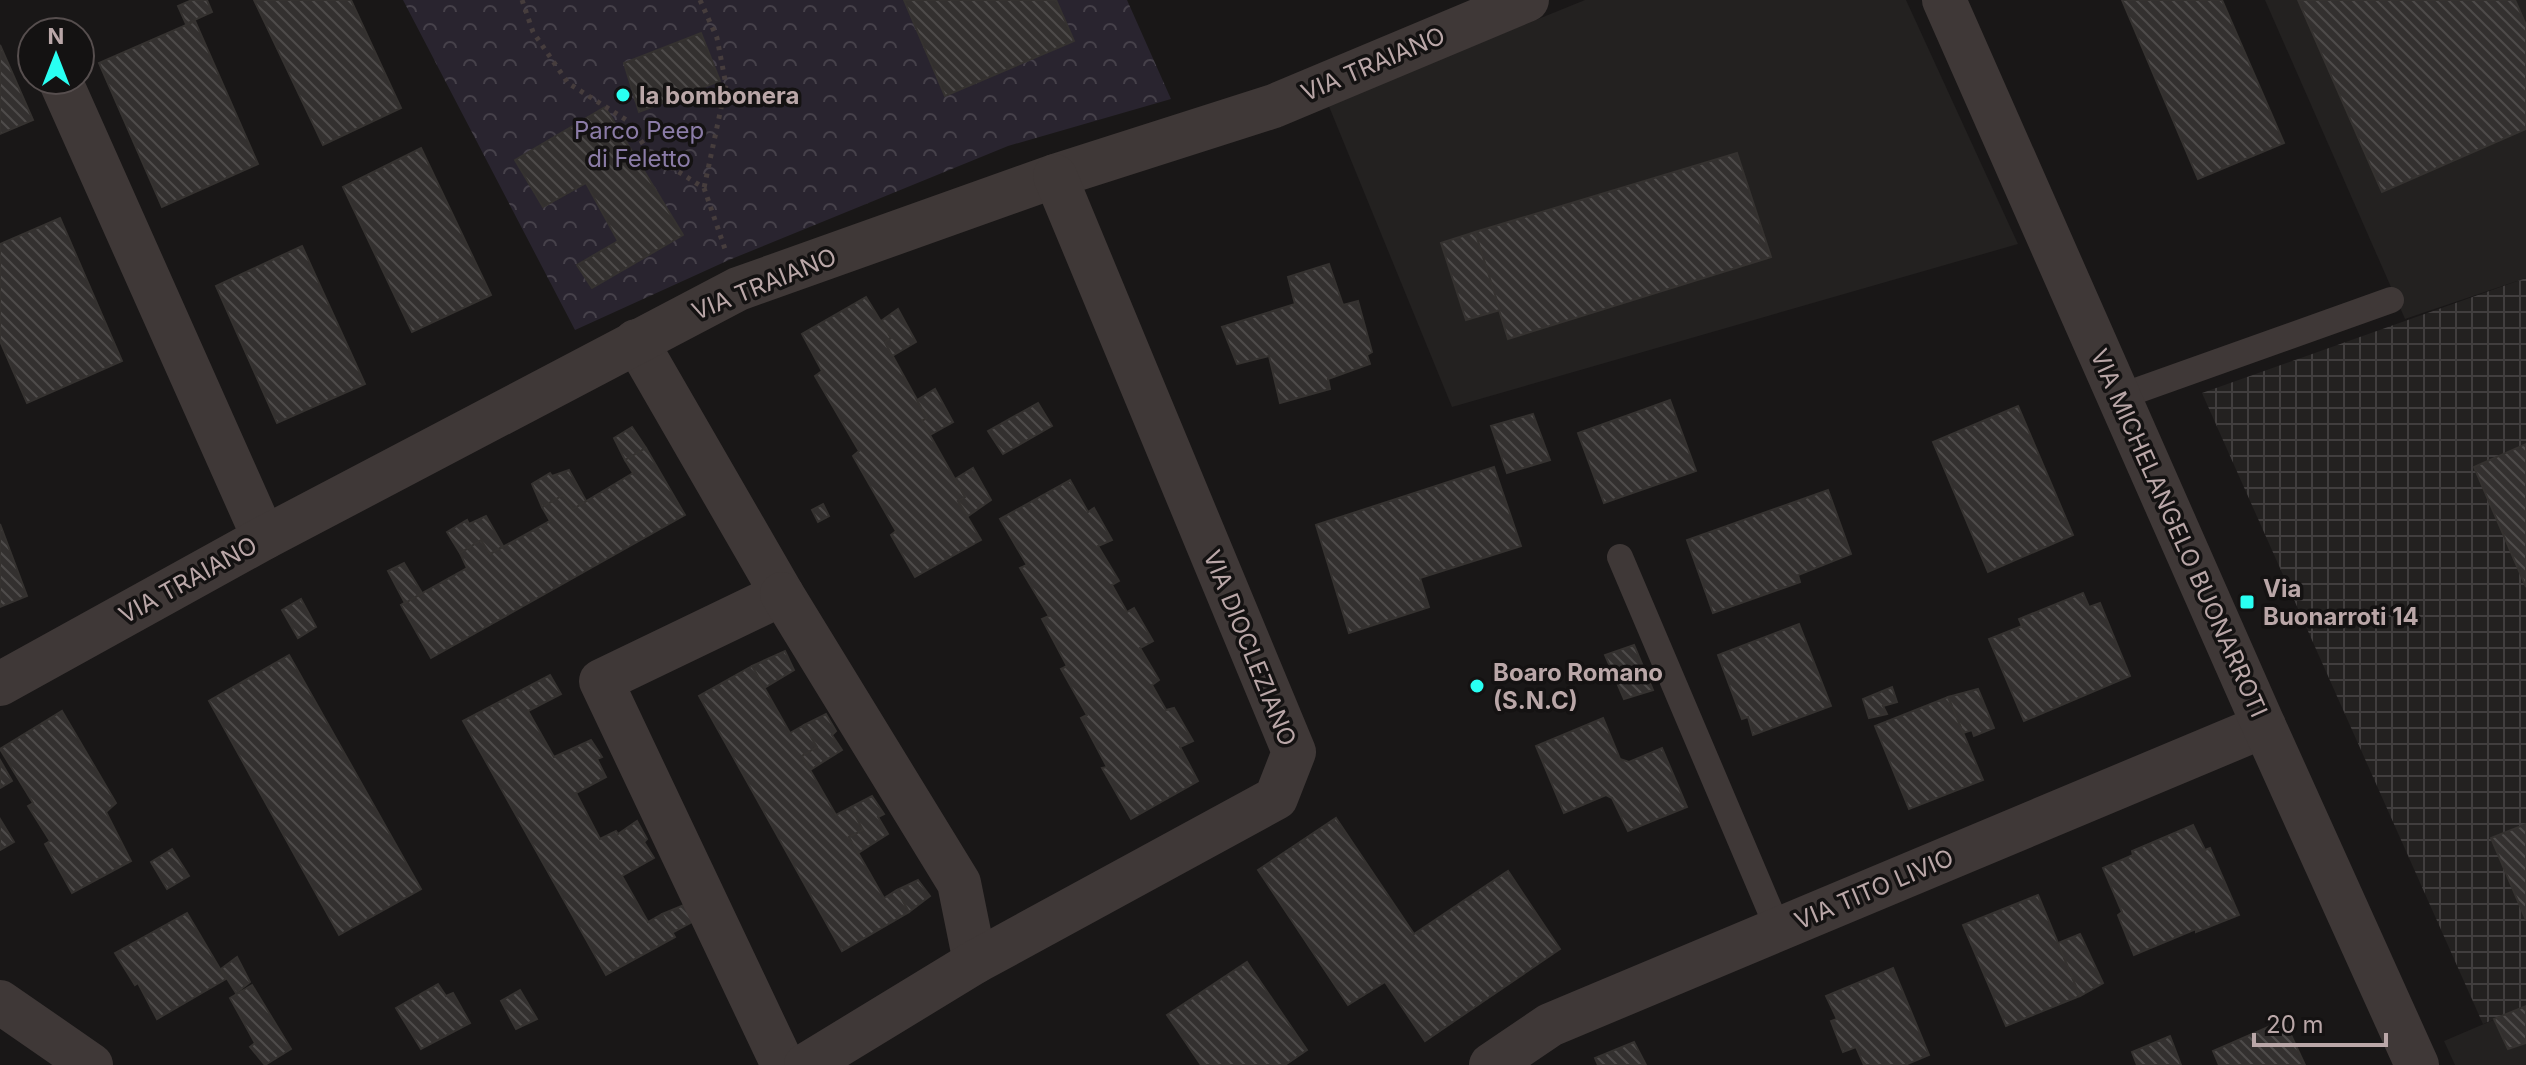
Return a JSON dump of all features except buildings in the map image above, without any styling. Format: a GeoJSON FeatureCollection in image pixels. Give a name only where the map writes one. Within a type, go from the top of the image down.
{"type":"FeatureCollection","features":[{"type":"Feature","properties":{"kind":"street","name":"VIA TRAIANO"},"geometry":{"type":"LineString","coordinates":[[0,684],[264,538],[738,289],[1055,176],[1274,106],[1527,0]]}},
{"type":"Feature","properties":{"kind":"street","name":"VIA MICHELANGELO BUONARROTI"},"geometry":{"type":"LineString","coordinates":[[1944,0],[2417,1065]]}},
{"type":"Feature","properties":{"kind":"street"},"geometry":{"type":"LineString","coordinates":[[67,96],[264,538]]}},
{"type":"Feature","properties":{"kind":"street","name":"VIA DIOCLEZIANO"},"geometry":{"type":"LineString","coordinates":[[806,1065],[975,962],[1276,798],[1294,752],[1055,176]]}},
{"type":"Feature","properties":{"kind":"street"},"geometry":{"type":"LineString","coordinates":[[636,341],[782,594],[959,883],[975,962]]}},
{"type":"Feature","properties":{"kind":"street"},"geometry":{"type":"LineString","coordinates":[[782,594],[601,681],[783,1065]]}},
{"type":"Feature","properties":{"kind":"street","name":"VIA TITO LIVIO"},"geometry":{"type":"LineString","coordinates":[[1491,1065],[1550,1025],[2264,726]]}},
{"type":"Feature","properties":{"kind":"street"},"geometry":{"type":"LineString","coordinates":[[0,1002],[91,1065]]}},
{"type":"Feature","properties":{"kind":"lane"},"geometry":{"type":"LineString","coordinates":[[2119,397],[2391,300]]}},
{"type":"Feature","properties":{"kind":"lane"},"geometry":{"type":"LineString","coordinates":[[1620,557],[1778,929]]}},
{"type":"Feature","properties":{"kind":"path"},"geometry":{"type":"LineString","coordinates":[[522,0],[533,32],[568,83],[628,121],[649,153],[704,188]]}},
{"type":"Feature","properties":{"kind":"path"},"geometry":{"type":"LineString","coordinates":[[700,0],[717,38],[726,85],[704,188],[738,289]]}},
{"type":"Feature","properties":{"kind":"shaded area"},"geometry":{"type":"Polygon","coordinates":[[[1585,0],[1906,0],[2018,244],[1452,407],[1328,104],[1585,0]]]}},
{"type":"Feature","properties":{"kind":"shaded area"},"geometry":{"type":"Polygon","coordinates":[[[2265,0],[2526,0],[2526,278],[2405,319],[2265,0]]]}},
{"type":"Feature","properties":{"kind":"shaded area"},"geometry":{"type":"Polygon","coordinates":[[[2526,278],[2526,1006],[2483,1024],[2202,393],[2526,278]]]}},
{"type":"Feature","properties":{"kind":"shaded area"},"geometry":{"type":"Polygon","coordinates":[[[2526,1006],[2526,1065],[2455,1065],[2444,1041],[2526,1006]]]}},
{"type":"Feature","properties":{"kind":"green space","name":"Parco Peep di Feletto"},"geometry":{"type":"Polygon","coordinates":[[[403,0],[1127,0],[1171,99],[1008,146],[729,260],[575,330],[403,0]]]}},
{"type":"Feature","properties":{"kind":"place","name":"la bombonera"},"geometry":{"type":"Point","coordinates":[623,95]}},
{"type":"Feature","properties":{"kind":"place","name":"Via Buonarroti 14"},"geometry":{"type":"Point","coordinates":[2247,602]}},
{"type":"Feature","properties":{"kind":"place","name":"Boaro Romano (S.N.C)"},"geometry":{"type":"Point","coordinates":[1477,686]}}]}
